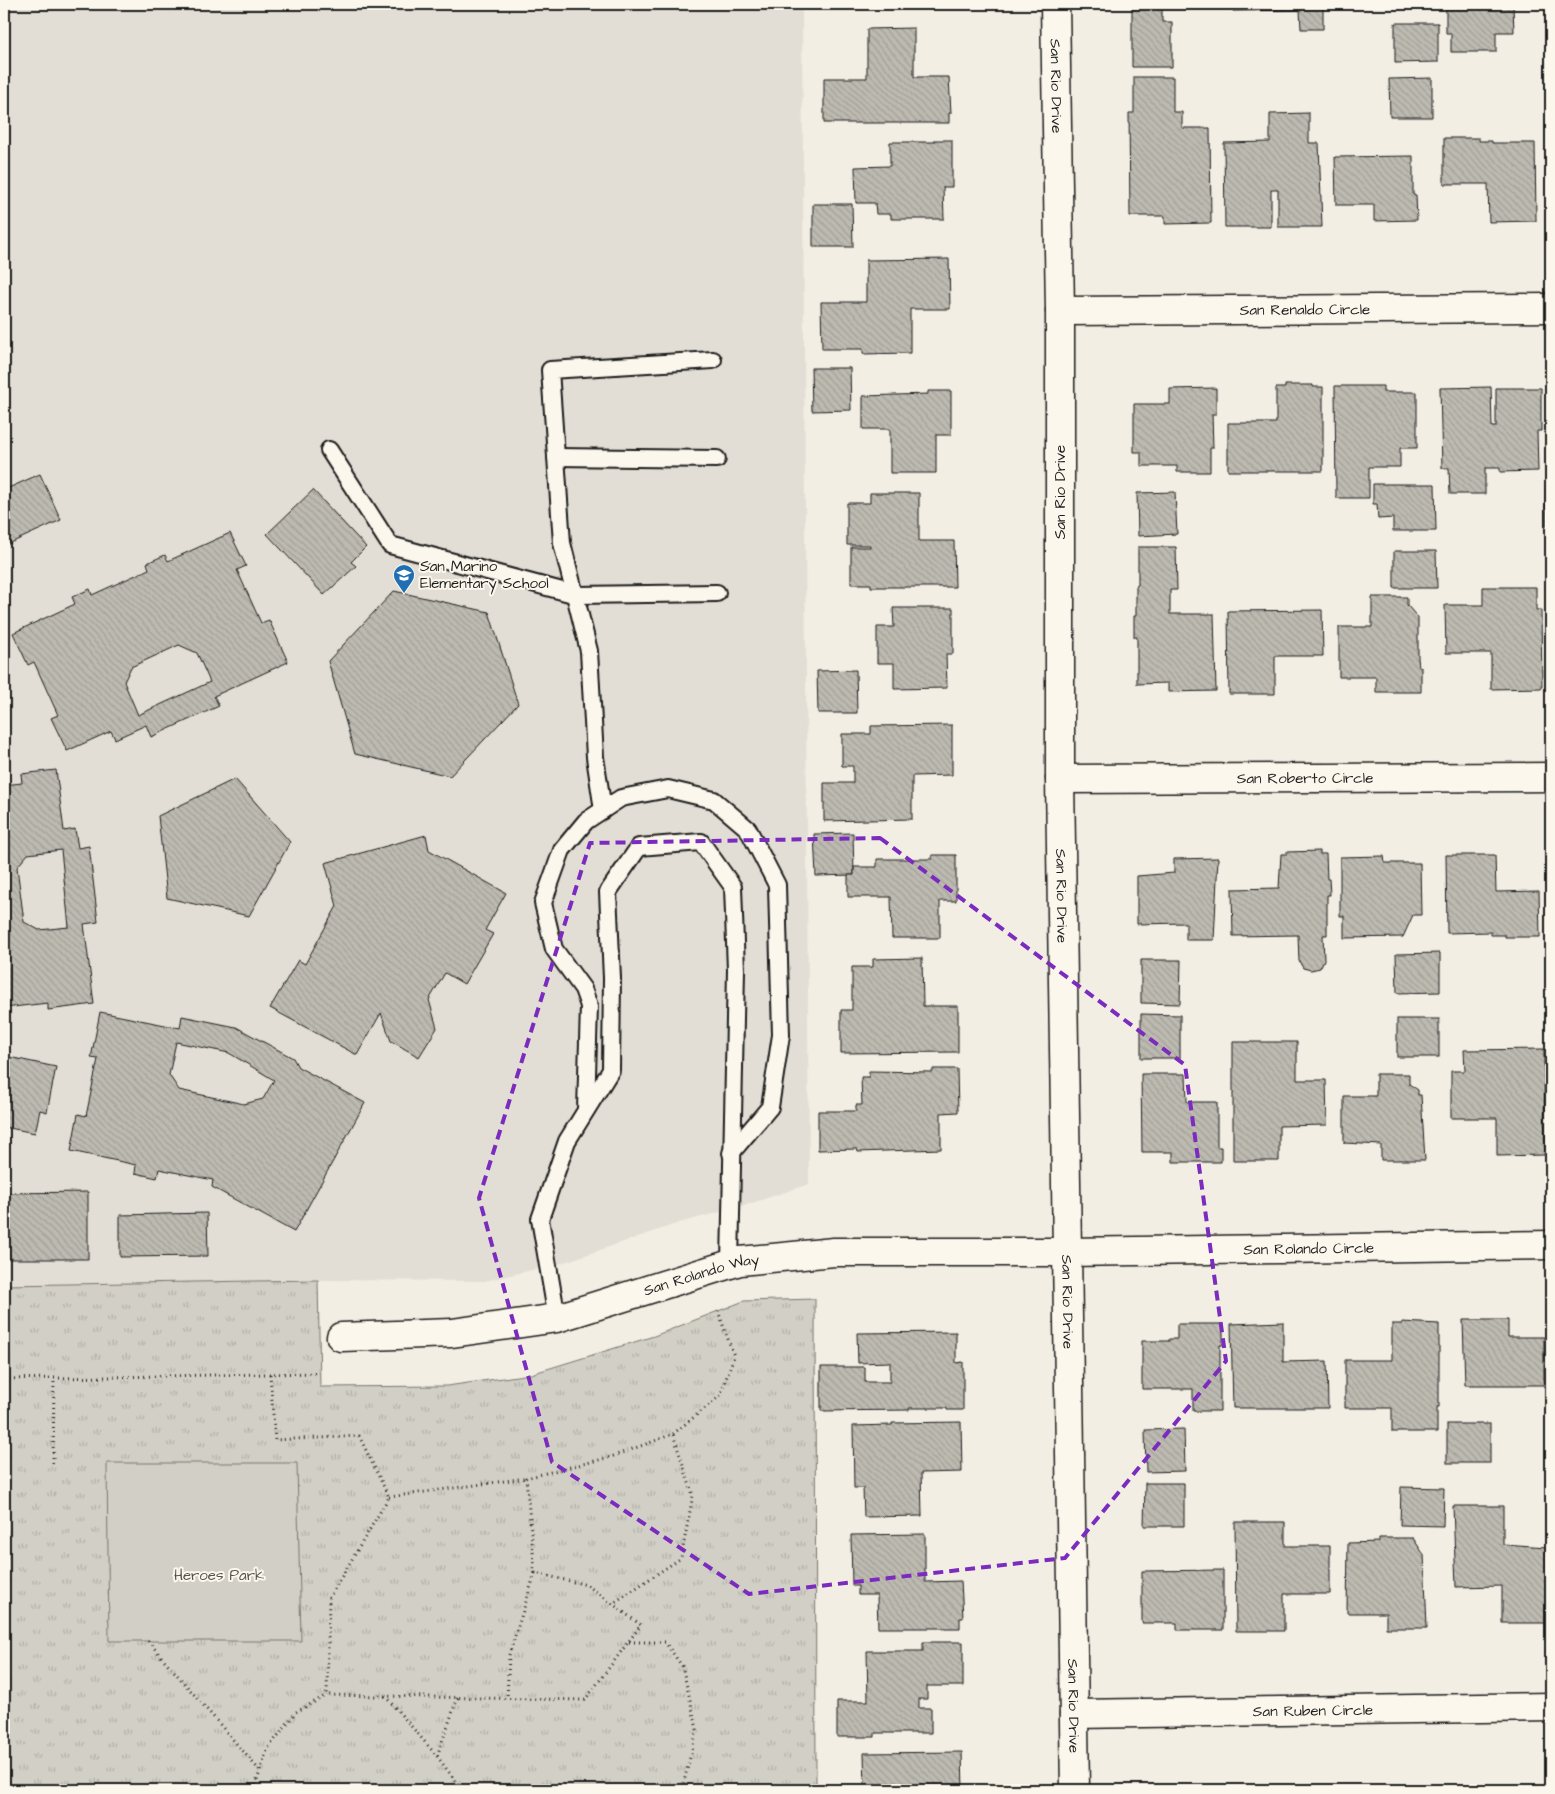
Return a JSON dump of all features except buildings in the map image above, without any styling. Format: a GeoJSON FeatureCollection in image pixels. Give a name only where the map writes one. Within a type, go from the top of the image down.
{"type":"FeatureCollection","features":[{"type":"Feature","properties":{"kind":"street","name":"San Rio Drive"},"geometry":{"type":"LineString","coordinates":[[1055,4],[1060,311],[1060,779],[1075,1790]]}},
{"type":"Feature","properties":{"kind":"street","name":"San Renaldo Circle"},"geometry":{"type":"LineString","coordinates":[[1060,311],[1551,308]]}},
{"type":"Feature","properties":{"kind":"street","name":"San Roberto Circle"},"geometry":{"type":"LineString","coordinates":[[1060,779],[1551,777]]}},
{"type":"Feature","properties":{"kind":"street","name":"San Rolando Circle"},"geometry":{"type":"LineString","coordinates":[[1066,1252],[1551,1245]]}},
{"type":"Feature","properties":{"kind":"street","name":"San Rolando Way"},"geometry":{"type":"LineString","coordinates":[[341,1337],[452,1334],[557,1318],[740,1261],[834,1252],[1066,1252]]}},
{"type":"Feature","properties":{"kind":"street","name":"San Ruben Circle"},"geometry":{"type":"LineString","coordinates":[[1074,1714],[1551,1707]]}},
{"type":"Feature","properties":{"kind":"lane"},"geometry":{"type":"LineString","coordinates":[[603,810],[595,757],[589,651],[577,595],[562,543],[550,370],[713,360]]}},
{"type":"Feature","properties":{"kind":"lane"},"geometry":{"type":"LineString","coordinates":[[329,450],[390,545],[577,595],[717,593]]}},
{"type":"Feature","properties":{"kind":"lane"},"geometry":{"type":"LineString","coordinates":[[556,457],[717,459]]}},
{"type":"Feature","properties":{"kind":"lane"},"geometry":{"type":"LineString","coordinates":[[586,1110],[589,1006],[583,989],[554,949],[543,903],[562,850],[586,821],[621,798],[668,789],[714,800],[748,829],[777,885],[781,1035],[770,1107],[731,1153]]}},
{"type":"Feature","properties":{"kind":"lane"},"geometry":{"type":"LineString","coordinates":[[557,1318],[540,1219],[567,1141],[611,1070],[612,978],[608,892],[639,847],[701,842],[733,887],[736,970],[730,1264]]}},
{"type":"Feature","properties":{"kind":"path"},"geometry":{"type":"LineString","coordinates":[[389,1497],[526,1478],[611,1457],[673,1434],[720,1396],[734,1356],[718,1311]]}},
{"type":"Feature","properties":{"kind":"path"},"geometry":{"type":"LineString","coordinates":[[4,1379],[320,1373]]}},
{"type":"Feature","properties":{"kind":"path"},"geometry":{"type":"LineString","coordinates":[[270,1374],[275,1440],[359,1436],[389,1497]]}},
{"type":"Feature","properties":{"kind":"path"},"geometry":{"type":"LineString","coordinates":[[53,1463],[54,1378]]}},
{"type":"Feature","properties":{"kind":"path"},"geometry":{"type":"LineString","coordinates":[[612,1604],[680,1558],[693,1495],[673,1434]]}},
{"type":"Feature","properties":{"kind":"path"},"geometry":{"type":"LineString","coordinates":[[506,1699],[509,1655],[535,1573],[526,1478]]}},
{"type":"Feature","properties":{"kind":"path"},"geometry":{"type":"LineString","coordinates":[[327,1695],[329,1598],[389,1497]]}},
{"type":"Feature","properties":{"kind":"path"},"geometry":{"type":"LineString","coordinates":[[254,1790],[267,1750],[296,1712],[327,1695],[585,1700],[641,1624],[587,1585],[535,1573]]}},
{"type":"Feature","properties":{"kind":"path"},"geometry":{"type":"LineString","coordinates":[[148,1641],[260,1771]]}},
{"type":"Feature","properties":{"kind":"path"},"geometry":{"type":"LineString","coordinates":[[628,1642],[665,1642],[682,1666],[698,1729],[682,1790]]}},
{"type":"Feature","properties":{"kind":"path"},"geometry":{"type":"LineString","coordinates":[[384,1696],[436,1756],[462,1790]]}},
{"type":"Feature","properties":{"kind":"path"},"geometry":{"type":"LineString","coordinates":[[436,1756],[458,1697]]}},
{"type":"Feature","properties":{"kind":"highlighted area"},"geometry":{"type":"Polygon","coordinates":[[[880,838],[1185,1065],[1226,1361],[1065,1558],[749,1594],[552,1462],[479,1198],[590,843],[880,838]]]}},
{"type":"Feature","properties":{"kind":"shaded area","name":"San Marino Elementary School"},"geometry":{"type":"Polygon","coordinates":[[[4,4],[802,4],[809,1184],[746,1205],[679,1223],[562,1263],[485,1281],[318,1280],[4,1285],[4,4]]]}},
{"type":"Feature","properties":{"kind":"green space","name":"Heroes Park"},"geometry":{"type":"Polygon","coordinates":[[[318,1280],[320,1387],[447,1386],[531,1374],[654,1336],[744,1301],[815,1299],[816,1790],[4,1790],[4,1285],[318,1280]]]}},
{"type":"Feature","properties":{"kind":"green space"},"geometry":{"type":"Polygon","coordinates":[[[107,1463],[297,1463],[301,1641],[109,1641],[107,1463]]]}},
{"type":"Feature","properties":{"kind":"place","name":"San Marino Elementary School"},"geometry":{"type":"Point","coordinates":[404,594]}}]}
